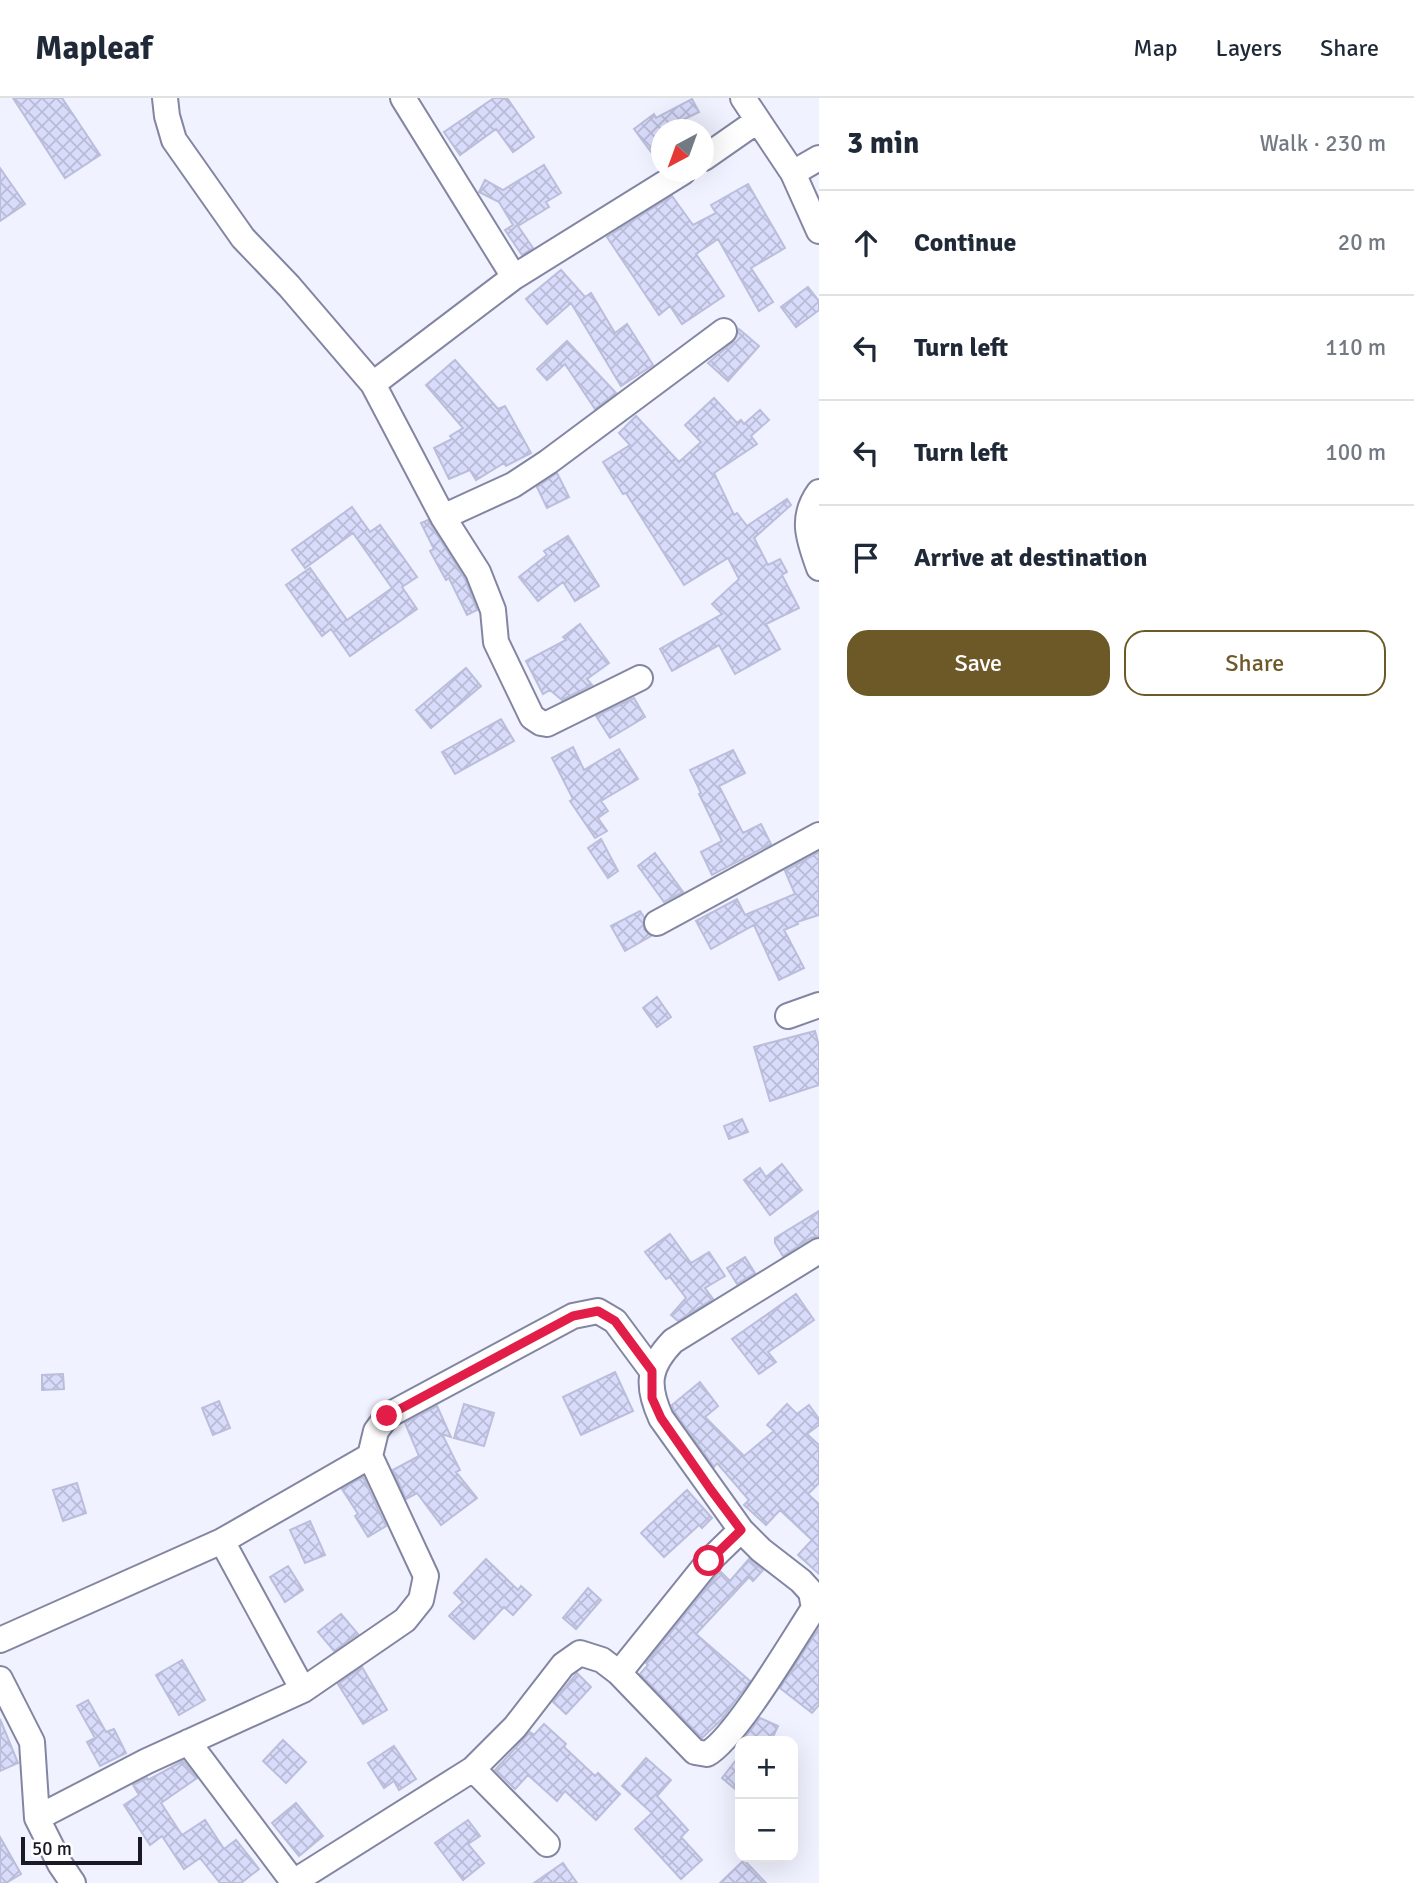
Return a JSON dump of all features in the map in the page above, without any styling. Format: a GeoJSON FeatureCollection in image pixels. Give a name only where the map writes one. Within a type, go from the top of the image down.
{"type":"FeatureCollection","features":[{"type":"Feature","properties":{"kind":"street"},"geometry":{"type":"LineString","coordinates":[[165,98],[174,141],[243,238],[289,286],[373,384],[443,517],[478,572],[493,610],[496,642],[532,717],[547,724],[640,678]]}},
{"type":"Feature","properties":{"kind":"street"},"geometry":{"type":"LineString","coordinates":[[403,98],[514,277]]}},
{"type":"Feature","properties":{"kind":"street"},"geometry":{"type":"LineString","coordinates":[[743,98],[793,173],[819,231]]}},
{"type":"Feature","properties":{"kind":"street"},"geometry":{"type":"LineString","coordinates":[[714,151],[757,121]]}},
{"type":"Feature","properties":{"kind":"street"},"geometry":{"type":"LineString","coordinates":[[793,173],[819,158]]}},
{"type":"Feature","properties":{"kind":"street"},"geometry":{"type":"LineString","coordinates":[[373,384],[514,277],[667,182]]}},
{"type":"Feature","properties":{"kind":"street"},"geometry":{"type":"LineString","coordinates":[[443,517],[513,485],[548,462],[724,331]]}},
{"type":"Feature","properties":{"kind":"street"},"geometry":{"type":"LineString","coordinates":[[819,492],[810,504],[807,535],[819,568]]}},
{"type":"Feature","properties":{"kind":"street"},"geometry":{"type":"LineString","coordinates":[[657,923],[819,835]]}},
{"type":"Feature","properties":{"kind":"street"},"geometry":{"type":"LineString","coordinates":[[788,1016],[819,1005]]}},
{"type":"Feature","properties":{"kind":"street"},"geometry":{"type":"LineString","coordinates":[[188,1742],[293,1883],[472,1769],[515,1727],[563,1665],[580,1653],[602,1660],[619,1672],[695,1752],[707,1754],[715,1750],[746,1710],[814,1608],[811,1592],[806,1586],[741,1530],[661,1418],[652,1398],[652,1371],[659,1356],[673,1341],[819,1251]]}},
{"type":"Feature","properties":{"kind":"street"},"geometry":{"type":"LineString","coordinates":[[37,1818],[147,1760],[303,1690],[405,1620],[421,1600],[426,1576],[370,1455],[376,1431],[387,1416],[573,1316],[598,1311],[615,1321],[652,1371]]}},
{"type":"Feature","properties":{"kind":"street"},"geometry":{"type":"LineString","coordinates":[[0,1640],[222,1541],[370,1455]]}},
{"type":"Feature","properties":{"kind":"street"},"geometry":{"type":"LineString","coordinates":[[619,1672],[709,1561],[741,1530]]}},
{"type":"Feature","properties":{"kind":"street"},"geometry":{"type":"LineString","coordinates":[[222,1541],[303,1690]]}},
{"type":"Feature","properties":{"kind":"street"},"geometry":{"type":"LineString","coordinates":[[0,1679],[32,1742],[37,1818],[60,1864],[73,1883]]}},
{"type":"Feature","properties":{"kind":"street"},"geometry":{"type":"LineString","coordinates":[[472,1769],[547,1844]]}},
{"type":"Feature","properties":{"kind":"building"},"geometry":{"type":"Polygon","coordinates":[[[13,98],[62,98],[100,155],[65,178],[13,98]]]}},
{"type":"Feature","properties":{"kind":"building"},"geometry":{"type":"Polygon","coordinates":[[[494,98],[507,98],[534,137],[513,152],[496,129],[460,155],[444,132],[494,98]]]}},
{"type":"Feature","properties":{"kind":"building"},"geometry":{"type":"Polygon","coordinates":[[[692,99],[699,112],[685,119],[651,119],[651,152],[634,129],[654,114],[656,118],[692,99]]]}},
{"type":"Feature","properties":{"kind":"building"},"geometry":{"type":"Polygon","coordinates":[[[544,165],[561,193],[546,202],[549,207],[518,226],[533,248],[522,255],[505,230],[513,225],[499,202],[479,192],[485,180],[503,190],[544,165]]]}},
{"type":"Feature","properties":{"kind":"building"},"geometry":{"type":"Polygon","coordinates":[[[0,168],[25,204],[0,221],[0,168]]]}},
{"type":"Feature","properties":{"kind":"building"},"geometry":{"type":"Polygon","coordinates":[[[748,184],[785,248],[751,268],[773,302],[759,311],[718,239],[696,254],[724,296],[682,324],[670,306],[659,315],[607,237],[672,196],[693,225],[716,213],[711,205],[748,184]]]}},
{"type":"Feature","properties":{"kind":"building"},"geometry":{"type":"Polygon","coordinates":[[[561,270],[585,297],[591,293],[615,333],[627,324],[653,365],[621,386],[571,303],[547,324],[526,299],[561,270]]]}},
{"type":"Feature","properties":{"kind":"building"},"geometry":{"type":"Polygon","coordinates":[[[808,287],[819,301],[819,310],[796,327],[781,307],[808,287]]]}},
{"type":"Feature","properties":{"kind":"building"},"geometry":{"type":"Polygon","coordinates":[[[739,329],[759,346],[728,381],[708,363],[733,342],[739,329]]]}},
{"type":"Feature","properties":{"kind":"building"},"geometry":{"type":"Polygon","coordinates":[[[567,341],[616,393],[595,409],[565,364],[547,380],[537,369],[567,341]]]}},
{"type":"Feature","properties":{"kind":"building"},"geometry":{"type":"Polygon","coordinates":[[[455,360],[498,409],[505,406],[531,453],[506,466],[504,463],[476,480],[470,470],[449,479],[434,448],[452,439],[450,436],[463,428],[426,385],[455,360]]]}},
{"type":"Feature","properties":{"kind":"building"},"geometry":{"type":"Polygon","coordinates":[[[714,398],[737,423],[741,420],[744,424],[760,410],[769,420],[751,436],[757,444],[714,473],[734,515],[737,513],[747,526],[787,499],[791,505],[754,538],[768,565],[780,559],[787,572],[782,575],[799,608],[766,624],[780,649],[735,674],[719,645],[672,671],[660,649],[722,614],[712,604],[739,579],[728,558],[684,585],[626,493],[623,494],[603,462],[630,445],[619,433],[636,416],[679,462],[701,442],[685,425],[714,398]]]}},
{"type":"Feature","properties":{"kind":"building"},"geometry":{"type":"Polygon","coordinates":[[[557,473],[569,497],[547,508],[537,487],[557,473]]]}},
{"type":"Feature","properties":{"kind":"building"},"geometry":{"type":"Polygon","coordinates":[[[352,507],[370,532],[380,525],[417,577],[402,587],[417,609],[350,656],[331,629],[322,636],[286,585],[310,568],[347,620],[392,588],[353,533],[305,568],[292,550],[352,507]]]}},
{"type":"Feature","properties":{"kind":"building"},"geometry":{"type":"Polygon","coordinates":[[[428,520],[465,579],[477,610],[467,615],[449,578],[446,580],[430,551],[434,549],[421,523],[428,520]]]}},
{"type":"Feature","properties":{"kind":"building"},"geometry":{"type":"Polygon","coordinates":[[[568,536],[599,586],[575,601],[563,582],[538,601],[519,577],[547,555],[544,551],[568,536]]]}},
{"type":"Feature","properties":{"kind":"building"},"geometry":{"type":"Polygon","coordinates":[[[580,624],[609,663],[587,679],[592,685],[562,700],[550,690],[543,694],[526,661],[566,640],[563,637],[580,624]]]}},
{"type":"Feature","properties":{"kind":"building"},"geometry":{"type":"Polygon","coordinates":[[[466,668],[481,686],[431,728],[416,710],[466,668]]]}},
{"type":"Feature","properties":{"kind":"building"},"geometry":{"type":"Polygon","coordinates":[[[634,698],[645,717],[610,738],[596,716],[634,698]]]}},
{"type":"Feature","properties":{"kind":"building"},"geometry":{"type":"Polygon","coordinates":[[[501,719],[514,741],[455,774],[442,752],[501,719]]]}},
{"type":"Feature","properties":{"kind":"building"},"geometry":{"type":"Polygon","coordinates":[[[573,747],[584,770],[619,749],[638,779],[601,801],[608,811],[598,818],[607,831],[595,838],[570,801],[573,799],[552,758],[573,747]]]}},
{"type":"Feature","properties":{"kind":"building"},"geometry":{"type":"Polygon","coordinates":[[[733,750],[745,773],[719,786],[743,833],[761,824],[771,844],[712,875],[701,852],[722,841],[690,770],[733,750]]]}},
{"type":"Feature","properties":{"kind":"building"},"geometry":{"type":"Polygon","coordinates":[[[601,839],[618,871],[608,878],[588,848],[601,839]]]}},
{"type":"Feature","properties":{"kind":"building"},"geometry":{"type":"Polygon","coordinates":[[[819,852],[819,915],[797,922],[798,924],[784,930],[804,968],[779,980],[754,925],[711,949],[696,921],[737,899],[745,915],[795,894],[785,871],[819,852]]]}},
{"type":"Feature","properties":{"kind":"building"},"geometry":{"type":"Polygon","coordinates":[[[655,853],[683,892],[664,902],[638,866],[655,853]]]}},
{"type":"Feature","properties":{"kind":"building"},"geometry":{"type":"Polygon","coordinates":[[[640,911],[644,917],[644,929],[651,936],[625,951],[611,926],[640,911]]]}},
{"type":"Feature","properties":{"kind":"building"},"geometry":{"type":"Polygon","coordinates":[[[657,997],[671,1017],[657,1027],[643,1008],[657,997]]]}},
{"type":"Feature","properties":{"kind":"building"},"geometry":{"type":"Polygon","coordinates":[[[815,1031],[819,1046],[819,1085],[770,1101],[754,1047],[815,1031]]]}},
{"type":"Feature","properties":{"kind":"building"},"geometry":{"type":"Polygon","coordinates":[[[742,1119],[748,1132],[729,1139],[724,1126],[742,1119]]]}},
{"type":"Feature","properties":{"kind":"building"},"geometry":{"type":"Polygon","coordinates":[[[782,1164],[802,1190],[770,1215],[744,1180],[760,1168],[766,1177],[782,1164]]]}},
{"type":"Feature","properties":{"kind":"building"},"geometry":{"type":"Polygon","coordinates":[[[819,1211],[819,1236],[811,1238],[783,1256],[775,1238],[819,1211]]]}},
{"type":"Feature","properties":{"kind":"building"},"geometry":{"type":"Polygon","coordinates":[[[670,1234],[691,1263],[709,1252],[725,1276],[705,1288],[713,1299],[678,1321],[671,1315],[686,1298],[670,1277],[666,1279],[645,1252],[670,1234]]]}},
{"type":"Feature","properties":{"kind":"building"},"geometry":{"type":"Polygon","coordinates":[[[745,1257],[755,1273],[737,1284],[727,1268],[745,1257]]]}},
{"type":"Feature","properties":{"kind":"building"},"geometry":{"type":"Polygon","coordinates":[[[796,1294],[814,1320],[768,1352],[776,1362],[759,1374],[732,1339],[796,1294]]]}},
{"type":"Feature","properties":{"kind":"building"},"geometry":{"type":"Polygon","coordinates":[[[615,1372],[633,1411],[581,1435],[563,1397],[615,1372]]]}},
{"type":"Feature","properties":{"kind":"building"},"geometry":{"type":"Polygon","coordinates":[[[63,1374],[64,1389],[42,1390],[42,1375],[63,1374]]]}},
{"type":"Feature","properties":{"kind":"building"},"geometry":{"type":"Polygon","coordinates":[[[700,1382],[718,1406],[705,1417],[744,1456],[774,1431],[767,1425],[787,1404],[797,1414],[809,1405],[819,1419],[819,1425],[807,1434],[819,1445],[819,1483],[808,1494],[819,1504],[819,1574],[798,1555],[812,1540],[780,1510],[766,1525],[744,1505],[749,1500],[717,1463],[714,1467],[674,1411],[672,1405],[700,1382]]]}},
{"type":"Feature","properties":{"kind":"building"},"geometry":{"type":"Polygon","coordinates":[[[219,1401],[230,1428],[213,1435],[202,1408],[219,1401]]]}},
{"type":"Feature","properties":{"kind":"building"},"geometry":{"type":"Polygon","coordinates":[[[464,1404],[494,1413],[484,1446],[454,1438],[464,1404]]]}},
{"type":"Feature","properties":{"kind":"building"},"geometry":{"type":"Polygon","coordinates":[[[437,1406],[451,1437],[442,1434],[460,1470],[456,1472],[477,1498],[441,1525],[417,1493],[406,1499],[393,1470],[419,1456],[405,1423],[437,1406]]]}},
{"type":"Feature","properties":{"kind":"building"},"geometry":{"type":"Polygon","coordinates":[[[363,1477],[386,1526],[368,1537],[355,1516],[358,1514],[342,1489],[363,1477]]]}},
{"type":"Feature","properties":{"kind":"building"},"geometry":{"type":"Polygon","coordinates":[[[77,1483],[86,1513],[63,1521],[53,1490],[77,1483]]]}},
{"type":"Feature","properties":{"kind":"building"},"geometry":{"type":"Polygon","coordinates":[[[687,1490],[712,1518],[702,1528],[699,1525],[664,1557],[641,1533],[687,1490]]]}},
{"type":"Feature","properties":{"kind":"building"},"geometry":{"type":"Polygon","coordinates":[[[310,1521],[325,1555],[305,1563],[290,1530],[310,1521]]]}},
{"type":"Feature","properties":{"kind":"building"},"geometry":{"type":"Polygon","coordinates":[[[486,1559],[518,1590],[521,1586],[531,1595],[513,1615],[504,1607],[474,1639],[449,1616],[463,1602],[454,1593],[486,1559]]]}},
{"type":"Feature","properties":{"kind":"building"},"geometry":{"type":"Polygon","coordinates":[[[749,1559],[763,1570],[753,1581],[749,1577],[696,1634],[750,1681],[721,1720],[702,1738],[640,1674],[720,1571],[730,1581],[749,1559]]]}},
{"type":"Feature","properties":{"kind":"building"},"geometry":{"type":"Polygon","coordinates":[[[288,1566],[303,1590],[285,1602],[270,1577],[288,1566]]]}},
{"type":"Feature","properties":{"kind":"building"},"geometry":{"type":"Polygon","coordinates":[[[588,1588],[601,1600],[576,1629],[563,1618],[588,1588]]]}},
{"type":"Feature","properties":{"kind":"building"},"geometry":{"type":"Polygon","coordinates":[[[341,1614],[358,1634],[334,1651],[318,1632],[341,1614]]]}},
{"type":"Feature","properties":{"kind":"building"},"geometry":{"type":"Polygon","coordinates":[[[819,1628],[819,1705],[812,1713],[780,1688],[819,1628]]]}},
{"type":"Feature","properties":{"kind":"building"},"geometry":{"type":"Polygon","coordinates":[[[182,1660],[205,1700],[179,1715],[156,1675],[182,1660]]]}},
{"type":"Feature","properties":{"kind":"building"},"geometry":{"type":"Polygon","coordinates":[[[362,1667],[387,1710],[363,1724],[338,1684],[362,1667]]]}},
{"type":"Feature","properties":{"kind":"building"},"geometry":{"type":"Polygon","coordinates":[[[577,1673],[591,1687],[566,1714],[553,1702],[577,1673]]]}},
{"type":"Feature","properties":{"kind":"building"},"geometry":{"type":"Polygon","coordinates":[[[88,1700],[106,1732],[114,1729],[126,1753],[100,1766],[87,1742],[95,1738],[77,1706],[88,1700]]]}},
{"type":"Feature","properties":{"kind":"building"},"geometry":{"type":"Polygon","coordinates":[[[760,1718],[778,1726],[773,1736],[746,1736],[760,1718]]]}},
{"type":"Feature","properties":{"kind":"building"},"geometry":{"type":"Polygon","coordinates":[[[0,1719],[18,1763],[0,1771],[0,1719]]]}},
{"type":"Feature","properties":{"kind":"building"},"geometry":{"type":"Polygon","coordinates":[[[544,1724],[595,1776],[598,1773],[620,1794],[596,1820],[565,1791],[557,1801],[528,1775],[515,1789],[495,1770],[530,1732],[534,1735],[544,1724]]]}},
{"type":"Feature","properties":{"kind":"building"},"geometry":{"type":"Polygon","coordinates":[[[283,1740],[306,1762],[286,1783],[263,1761],[283,1740]]]}},
{"type":"Feature","properties":{"kind":"building"},"geometry":{"type":"Polygon","coordinates":[[[394,1746],[416,1779],[399,1790],[394,1781],[384,1788],[368,1763],[394,1746]]]}},
{"type":"Feature","properties":{"kind":"building"},"geometry":{"type":"Polygon","coordinates":[[[646,1758],[671,1780],[657,1796],[688,1830],[681,1837],[702,1860],[681,1879],[635,1829],[652,1813],[622,1786],[646,1758]]]}},
{"type":"Feature","properties":{"kind":"building"},"geometry":{"type":"Polygon","coordinates":[[[183,1761],[197,1778],[161,1803],[182,1835],[205,1820],[224,1849],[236,1840],[259,1869],[241,1883],[220,1883],[200,1858],[184,1869],[162,1836],[150,1845],[124,1805],[139,1795],[133,1785],[183,1761]]]}},
{"type":"Feature","properties":{"kind":"building"},"geometry":{"type":"Polygon","coordinates":[[[735,1761],[735,1789],[722,1778],[735,1761]]]}},
{"type":"Feature","properties":{"kind":"building"},"geometry":{"type":"Polygon","coordinates":[[[296,1803],[323,1836],[299,1856],[272,1823],[296,1803]]]}},
{"type":"Feature","properties":{"kind":"building"},"geometry":{"type":"Polygon","coordinates":[[[468,1820],[480,1836],[468,1844],[484,1863],[463,1880],[435,1843],[468,1820]]]}},
{"type":"Feature","properties":{"kind":"building"},"geometry":{"type":"Polygon","coordinates":[[[0,1837],[21,1874],[6,1883],[0,1883],[0,1837]]]}},
{"type":"Feature","properties":{"kind":"building"},"geometry":{"type":"Polygon","coordinates":[[[742,1862],[746,1862],[766,1883],[720,1883],[742,1862]]]}},
{"type":"Feature","properties":{"kind":"building"},"geometry":{"type":"Polygon","coordinates":[[[563,1863],[577,1883],[534,1883],[563,1863]]]}},
{"type":"Feature","properties":{"kind":"route"},"geometry":{"type":"LineString","coordinates":[[387,1416],[573,1316],[598,1311],[615,1321],[652,1371],[652,1398],[661,1418],[741,1530],[709,1561]]}}]}
